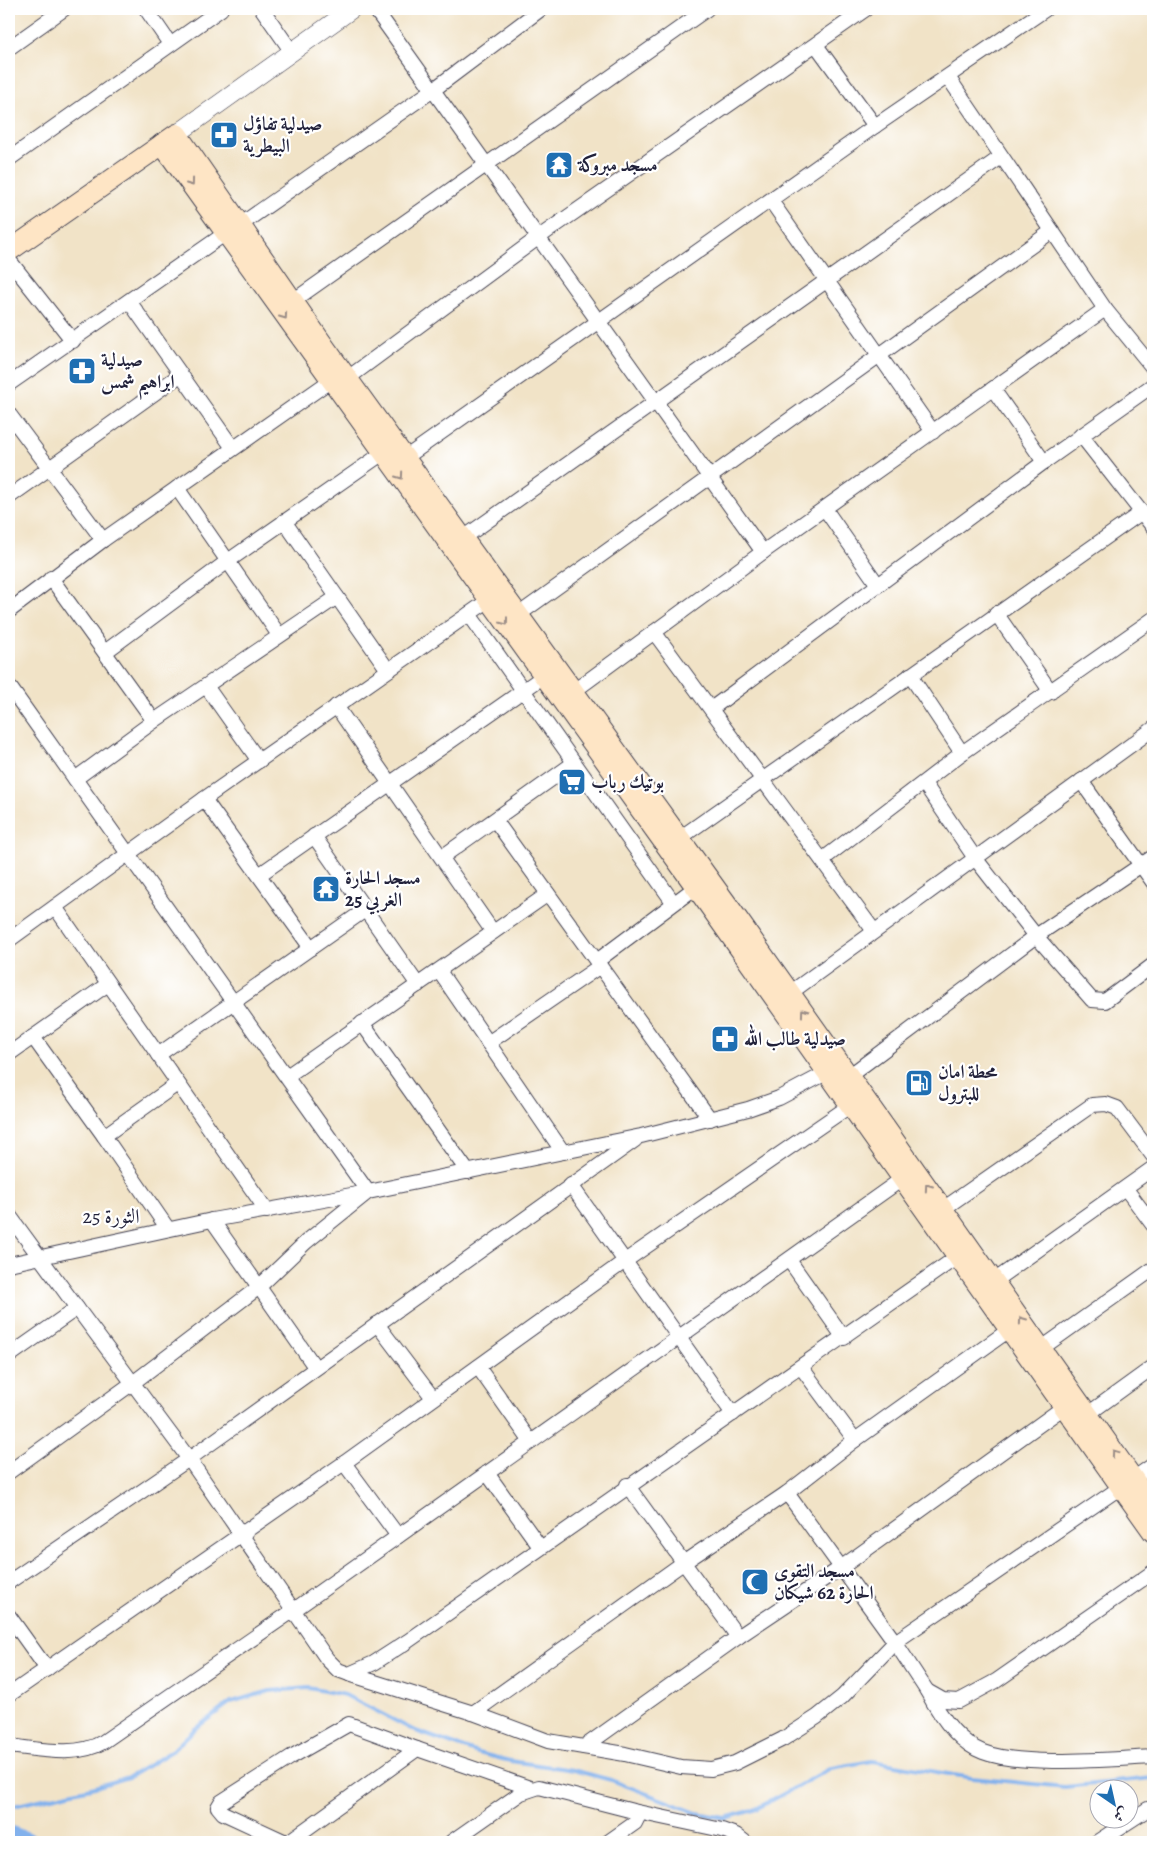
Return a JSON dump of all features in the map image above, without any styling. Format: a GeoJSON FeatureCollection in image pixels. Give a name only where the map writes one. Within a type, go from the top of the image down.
{"type":"FeatureCollection","features":[{"type":"Feature","properties":{"kind":"main road"},"geometry":{"type":"LineString","coordinates":[[9,251],[170,139],[339,379],[405,458],[574,691],[1042,1348],[1088,1414],[1153,1532]]}},
{"type":"Feature","properties":{"kind":"main road"},"geometry":{"type":"LineString","coordinates":[[233,229],[293,301],[383,453],[696,887],[1064,1407],[1127,1483],[1153,1507]]}},
{"type":"Feature","properties":{"kind":"street"},"geometry":{"type":"LineString","coordinates":[[9,48],[64,9]]}},
{"type":"Feature","properties":{"kind":"street"},"geometry":{"type":"LineString","coordinates":[[146,9],[170,44]]}},
{"type":"Feature","properties":{"kind":"street"},"geometry":{"type":"LineString","coordinates":[[9,159],[221,9]]}},
{"type":"Feature","properties":{"kind":"street"},"geometry":{"type":"LineString","coordinates":[[262,9],[292,52]]}},
{"type":"Feature","properties":{"kind":"street"},"geometry":{"type":"LineString","coordinates":[[170,139],[352,9]]}},
{"type":"Feature","properties":{"kind":"street"},"geometry":{"type":"LineString","coordinates":[[375,9],[540,237],[597,322],[763,552]]}},
{"type":"Feature","properties":{"kind":"street"},"geometry":{"type":"LineString","coordinates":[[9,384],[433,90],[541,9]]}},
{"type":"Feature","properties":{"kind":"street"},"geometry":{"type":"LineString","coordinates":[[293,301],[706,9]]}},
{"type":"Feature","properties":{"kind":"street"},"geometry":{"type":"LineString","coordinates":[[9,611],[103,540],[233,448],[339,379],[866,9]]}},
{"type":"Feature","properties":{"kind":"street"},"geometry":{"type":"LineString","coordinates":[[405,458],[875,126],[1045,9]]}},
{"type":"Feature","properties":{"kind":"street"},"geometry":{"type":"LineString","coordinates":[[816,45],[875,126]]}},
{"type":"Feature","properties":{"kind":"street"},"geometry":{"type":"LineString","coordinates":[[948,77],[1105,309],[1153,368]]}},
{"type":"Feature","properties":{"kind":"street"},"geometry":{"type":"LineString","coordinates":[[462,539],[654,401],[1001,157]]}},
{"type":"Feature","properties":{"kind":"street"},"geometry":{"type":"LineString","coordinates":[[771,201],[932,432]]}},
{"type":"Feature","properties":{"kind":"street"},"geometry":{"type":"LineString","coordinates":[[518,615],[710,479],[878,355],[1052,231]]}},
{"type":"Feature","properties":{"kind":"street"},"geometry":{"type":"LineString","coordinates":[[9,260],[73,341]]}},
{"type":"Feature","properties":{"kind":"street"},"geometry":{"type":"LineString","coordinates":[[129,301],[233,448]]}},
{"type":"Feature","properties":{"kind":"street"},"geometry":{"type":"LineString","coordinates":[[574,691],[763,552],[1105,309]]}},
{"type":"Feature","properties":{"kind":"street"},"geometry":{"type":"LineString","coordinates":[[9,497],[180,375]]}},
{"type":"Feature","properties":{"kind":"street"},"geometry":{"type":"LineString","coordinates":[[711,708],[1044,462],[1153,385]]}},
{"type":"Feature","properties":{"kind":"street"},"geometry":{"type":"LineString","coordinates":[[993,389],[1044,462]]}},
{"type":"Feature","properties":{"kind":"street"},"geometry":{"type":"LineString","coordinates":[[9,414],[103,540]]}},
{"type":"Feature","properties":{"kind":"street"},"geometry":{"type":"LineString","coordinates":[[1081,435],[1153,527]]}},
{"type":"Feature","properties":{"kind":"street"},"geometry":{"type":"LineString","coordinates":[[105,652],[228,560],[383,453]]}},
{"type":"Feature","properties":{"kind":"street"},"geometry":{"type":"LineString","coordinates":[[177,488],[280,635]]}},
{"type":"Feature","properties":{"kind":"street"},"geometry":{"type":"LineString","coordinates":[[825,509],[878,584]]}},
{"type":"Feature","properties":{"kind":"street"},"geometry":{"type":"LineString","coordinates":[[680,838],[996,613],[1142,512]]}},
{"type":"Feature","properties":{"kind":"street"},"geometry":{"type":"LineString","coordinates":[[284,521],[388,670]]}},
{"type":"Feature","properties":{"kind":"street"},"geometry":{"type":"LineString","coordinates":[[51,578],[154,722]]}},
{"type":"Feature","properties":{"kind":"street"},"geometry":{"type":"LineString","coordinates":[[75,779],[154,722],[337,597]]}},
{"type":"Feature","properties":{"kind":"street"},"geometry":{"type":"LineString","coordinates":[[9,940],[204,798],[488,600]]}},
{"type":"Feature","properties":{"kind":"street"},"geometry":{"type":"LineString","coordinates":[[996,613],[1051,692]]}},
{"type":"Feature","properties":{"kind":"street"},"geometry":{"type":"LineString","coordinates":[[469,614],[673,902]]}},
{"type":"Feature","properties":{"kind":"street"},"geometry":{"type":"LineString","coordinates":[[822,860],[962,753],[1153,619]]}},
{"type":"Feature","properties":{"kind":"street"},"geometry":{"type":"LineString","coordinates":[[654,632],[874,931]]}},
{"type":"Feature","properties":{"kind":"street"},"geometry":{"type":"LineString","coordinates":[[910,675],[962,753]]}},
{"type":"Feature","properties":{"kind":"street"},"geometry":{"type":"LineString","coordinates":[[259,875],[544,676]]}},
{"type":"Feature","properties":{"kind":"street"},"geometry":{"type":"LineString","coordinates":[[9,686],[368,1192]]}},
{"type":"Feature","properties":{"kind":"street"},"geometry":{"type":"LineString","coordinates":[[206,686],[259,761]]}},
{"type":"Feature","properties":{"kind":"street"},"geometry":{"type":"LineString","coordinates":[[336,706],[493,932]]}},
{"type":"Feature","properties":{"kind":"street"},"geometry":{"type":"LineString","coordinates":[[790,993],[1153,729]]}},
{"type":"Feature","properties":{"kind":"street"},"geometry":{"type":"LineString","coordinates":[[442,858],[574,763]]}},
{"type":"Feature","properties":{"kind":"street"},"geometry":{"type":"LineString","coordinates":[[1081,781],[1153,882]]}},
{"type":"Feature","properties":{"kind":"street"},"geometry":{"type":"LineString","coordinates":[[924,783],[975,858],[1036,936],[1092,1000],[1098,1003],[1105,1001],[1153,965]]}},
{"type":"Feature","properties":{"kind":"street"},"geometry":{"type":"LineString","coordinates":[[204,798],[311,948]]}},
{"type":"Feature","properties":{"kind":"street"},"geometry":{"type":"LineString","coordinates":[[495,820],[710,1119]]}},
{"type":"Feature","properties":{"kind":"street"},"geometry":{"type":"LineString","coordinates":[[314,836],[418,985]]}},
{"type":"Feature","properties":{"kind":"street"},"geometry":{"type":"LineString","coordinates":[[849,1076],[1036,936],[1141,867],[1153,857]]}},
{"type":"Feature","properties":{"kind":"street"},"geometry":{"type":"LineString","coordinates":[[488,1043],[598,963],[673,902],[696,887]]}},
{"type":"Feature","properties":{"kind":"street"},"geometry":{"type":"LineString","coordinates":[[287,1076],[548,894]]}},
{"type":"Feature","properties":{"kind":"street"},"geometry":{"type":"LineString","coordinates":[[55,907],[267,1211]]}},
{"type":"Feature","properties":{"kind":"street"},"geometry":{"type":"LineString","coordinates":[[158,1056],[365,910]]}},
{"type":"Feature","properties":{"kind":"street"},"geometry":{"type":"LineString","coordinates":[[439,971],[563,1152]]}},
{"type":"Feature","properties":{"kind":"street"},"geometry":{"type":"LineString","coordinates":[[9,1054],[108,984]]}},
{"type":"Feature","properties":{"kind":"street"},"geometry":{"type":"LineString","coordinates":[[362,1023],[468,1172]]}},
{"type":"Feature","properties":{"kind":"street"},"geometry":{"type":"LineString","coordinates":[[34,1037],[168,1230]]}},
{"type":"Feature","properties":{"kind":"street"},"geometry":{"type":"LineString","coordinates":[[9,1264],[212,1220],[368,1192],[641,1136],[710,1119],[779,1098],[828,1072]]}},
{"type":"Feature","properties":{"kind":"street"},"geometry":{"type":"LineString","coordinates":[[104,1136],[178,1084]]}},
{"type":"Feature","properties":{"kind":"street"},"geometry":{"type":"LineString","coordinates":[[943,1209],[1092,1105],[1106,1104],[1117,1108],[1153,1156]]}},
{"type":"Feature","properties":{"kind":"street"},"geometry":{"type":"LineString","coordinates":[[9,1695],[344,1463],[624,1261],[851,1105]]}},
{"type":"Feature","properties":{"kind":"street"},"geometry":{"type":"LineString","coordinates":[[9,1582],[188,1459],[641,1136]]}},
{"type":"Feature","properties":{"kind":"street"},"geometry":{"type":"LineString","coordinates":[[994,1281],[1153,1168]]}},
{"type":"Feature","properties":{"kind":"street"},"geometry":{"type":"LineString","coordinates":[[9,1746],[78,1750],[95,1748],[294,1610],[902,1179]]}},
{"type":"Feature","properties":{"kind":"street"},"geometry":{"type":"LineString","coordinates":[[571,1185],[733,1414]]}},
{"type":"Feature","properties":{"kind":"street"},"geometry":{"type":"LineString","coordinates":[[1126,1189],[1153,1225]]}},
{"type":"Feature","properties":{"kind":"street"},"geometry":{"type":"LineString","coordinates":[[9,1472],[134,1382],[259,1287],[306,1242],[368,1192]]}},
{"type":"Feature","properties":{"kind":"street"},"geometry":{"type":"LineString","coordinates":[[9,1215],[134,1382],[242,1534],[327,1659],[338,1670],[473,1713],[548,1740],[698,1769],[711,1769],[735,1763],[783,1739],[817,1717],[842,1697],[895,1642],[1153,1465]]}},
{"type":"Feature","properties":{"kind":"street"},"geometry":{"type":"LineString","coordinates":[[212,1220],[315,1367]]}},
{"type":"Feature","properties":{"kind":"street"},"geometry":{"type":"LineString","coordinates":[[349,1674],[388,1654],[844,1338],[957,1257]]}},
{"type":"Feature","properties":{"kind":"street"},"geometry":{"type":"LineString","coordinates":[[789,1260],[844,1338]]}},
{"type":"Feature","properties":{"kind":"street"},"geometry":{"type":"LineString","coordinates":[[1042,1348],[1153,1269]]}},
{"type":"Feature","properties":{"kind":"street"},"geometry":{"type":"LineString","coordinates":[[9,1356],[77,1308]]}},
{"type":"Feature","properties":{"kind":"street"},"geometry":{"type":"LineString","coordinates":[[377,1324],[433,1398]]}},
{"type":"Feature","properties":{"kind":"street"},"geometry":{"type":"LineString","coordinates":[[473,1713],[683,1563],[787,1493],[855,1440],[1009,1330]]}},
{"type":"Feature","properties":{"kind":"street"},"geometry":{"type":"LineString","coordinates":[[478,1367],[531,1442]]}},
{"type":"Feature","properties":{"kind":"street"},"geometry":{"type":"LineString","coordinates":[[1088,1414],[1153,1367]]}},
{"type":"Feature","properties":{"kind":"street"},"geometry":{"type":"LineString","coordinates":[[801,1368],[855,1440]]}},
{"type":"Feature","properties":{"kind":"street"},"geometry":{"type":"LineString","coordinates":[[584,1747],[738,1637],[842,1567],[1064,1407]]}},
{"type":"Feature","properties":{"kind":"street"},"geometry":{"type":"LineString","coordinates":[[344,1463],[398,1536]]}},
{"type":"Feature","properties":{"kind":"street"},"geometry":{"type":"LineString","coordinates":[[486,1473],[540,1547]]}},
{"type":"Feature","properties":{"kind":"street"},"geometry":{"type":"LineString","coordinates":[[628,1486],[738,1637]]}},
{"type":"Feature","properties":{"kind":"street"},"geometry":{"type":"LineString","coordinates":[[787,1493],[895,1642],[927,1691],[938,1713],[959,1735],[982,1752],[1020,1759],[1106,1760],[1153,1756]]}},
{"type":"Feature","properties":{"kind":"street"},"geometry":{"type":"LineString","coordinates":[[927,1691],[943,1700],[959,1700],[974,1694],[1032,1657],[1153,1572]]}},
{"type":"Feature","properties":{"kind":"street"},"geometry":{"type":"LineString","coordinates":[[9,1616],[47,1669]]}},
{"type":"Feature","properties":{"kind":"street"},"geometry":{"type":"LineString","coordinates":[[417,1749],[287,1842],[223,1813],[218,1807],[221,1802],[291,1757],[349,1724],[530,1788],[548,1788],[634,1811],[722,1830],[736,1835],[745,1842]]}},
{"type":"Feature","properties":{"kind":"street"},"geometry":{"type":"LineString","coordinates":[[450,1842],[530,1788]]}},
{"type":"Feature","properties":{"kind":"street"},"geometry":{"type":"LineString","coordinates":[[1098,1842],[1148,1809]]}},
{"type":"Feature","properties":{"kind":"street"},"geometry":{"type":"LineString","coordinates":[[608,1842],[635,1823],[638,1817],[634,1811]]}},
{"type":"Feature","properties":{"kind":"waterway"},"geometry":{"type":"LineString","coordinates":[[9,1807],[129,1777],[172,1751],[196,1728],[231,1702],[270,1691],[308,1688],[345,1695],[413,1730],[478,1753],[510,1761],[573,1770],[611,1780],[697,1813],[725,1818],[754,1810],[831,1768],[872,1761],[972,1778],[1065,1787],[1153,1778]]}},
{"type":"Feature","properties":{"kind":"waterway"},"geometry":{"type":"LineString","coordinates":[[9,1836],[26,1842]]}},
{"type":"Feature","properties":{"kind":"place","name":"صيدلية تفاؤل البيطرية"},"geometry":{"type":"Point","coordinates":[224,135]}},
{"type":"Feature","properties":{"kind":"place","name":"مسجد مبروكة"},"geometry":{"type":"Point","coordinates":[559,165]}},
{"type":"Feature","properties":{"kind":"place","name":"صيدلية ابراهيم شمس"},"geometry":{"type":"Point","coordinates":[82,371]}},
{"type":"Feature","properties":{"kind":"place","name":"بوتيك رباب"},"geometry":{"type":"Point","coordinates":[572,782]}},
{"type":"Feature","properties":{"kind":"place","name":"مسجد الحارة 25 الغربي"},"geometry":{"type":"Point","coordinates":[326,889]}},
{"type":"Feature","properties":{"kind":"place","name":"صيدلية طالب الله"},"geometry":{"type":"Point","coordinates":[725,1039]}},
{"type":"Feature","properties":{"kind":"place","name":"محطة امان للبترول"},"geometry":{"type":"Point","coordinates":[919,1083]}},
{"type":"Feature","properties":{"kind":"place","name":"مسجد التقوى الحارة 62 شيكان"},"geometry":{"type":"Point","coordinates":[755,1582]}},
{"type":"Feature","properties":{"kind":"district","name":"الثورة 25"},"geometry":{"type":"Point","coordinates":[111,1216]}}]}
